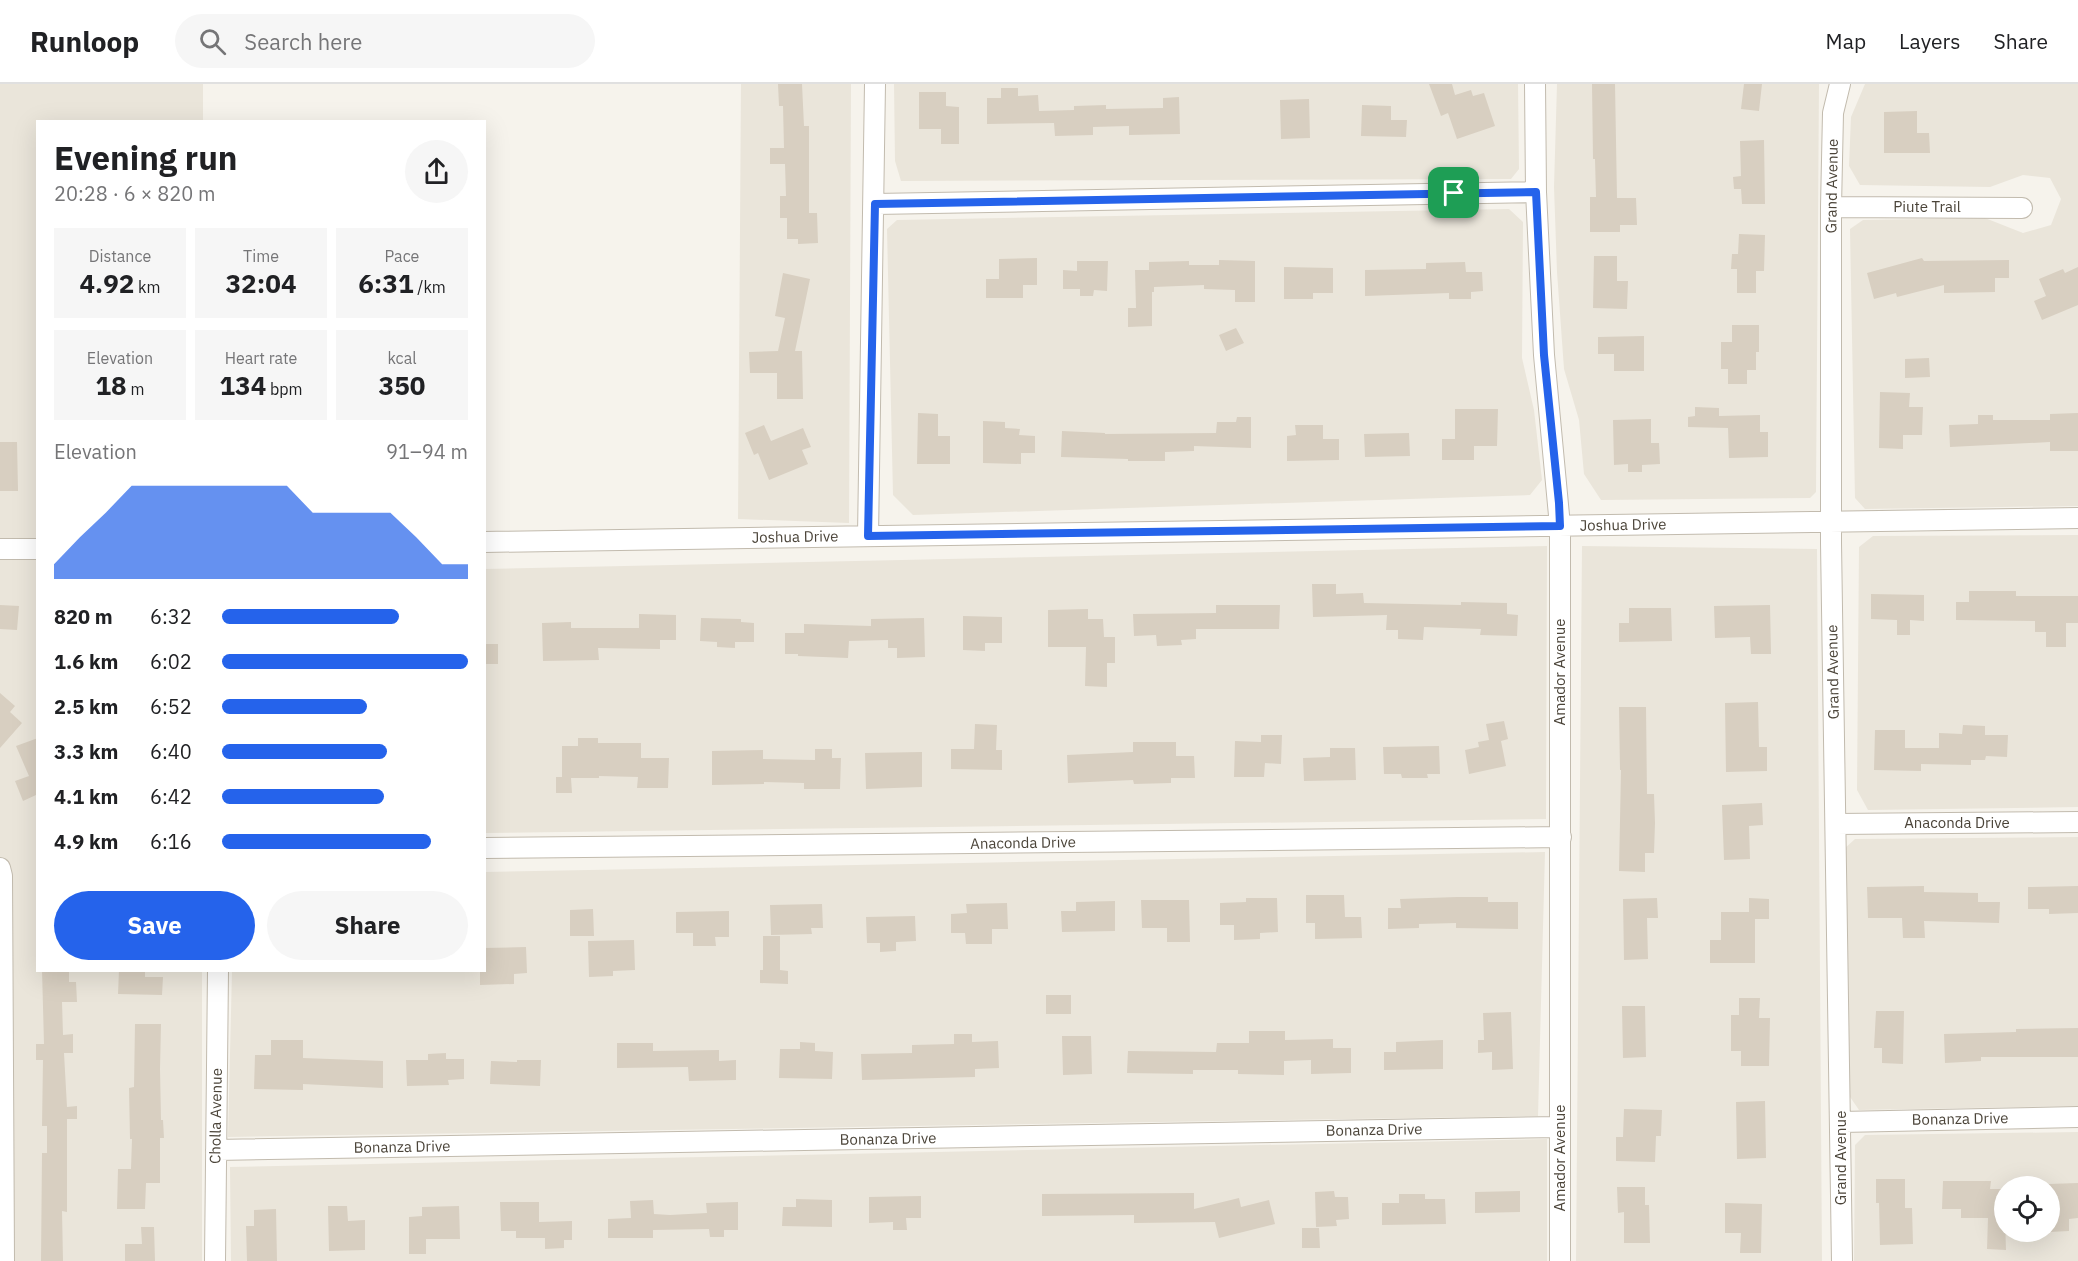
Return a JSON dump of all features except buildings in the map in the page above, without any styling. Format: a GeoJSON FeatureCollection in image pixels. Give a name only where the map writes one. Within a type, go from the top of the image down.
{"type":"FeatureCollection","features":[{"type":"Feature","properties":{"kind":"street"},"geometry":{"type":"LineString","coordinates":[[868,536],[875,204],[875,84]]}},
{"type":"Feature","properties":{"kind":"street","name":"Amador Avenue"},"geometry":{"type":"LineString","coordinates":[[1535,84],[1536,192],[1544,355],[1560,526],[1560,1261]]}},
{"type":"Feature","properties":{"kind":"street","name":"Grand Avenue"},"geometry":{"type":"LineString","coordinates":[[1840,84],[1833,113],[1831,207],[1831,522],[1842,1261]]}},
{"type":"Feature","properties":{"kind":"street"},"geometry":{"type":"LineString","coordinates":[[875,204],[1536,192]]}},
{"type":"Feature","properties":{"kind":"street","name":"Piute Trail"},"geometry":{"type":"LineString","coordinates":[[1831,207],[2022,208]]}},
{"type":"Feature","properties":{"kind":"street","name":"Joshua Drive"},"geometry":{"type":"LineString","coordinates":[[486,542],[2078,518]]}},
{"type":"Feature","properties":{"kind":"street"},"geometry":{"type":"LineString","coordinates":[[0,549],[36,549]]}},
{"type":"Feature","properties":{"kind":"street","name":"Anaconda Drive"},"geometry":{"type":"LineString","coordinates":[[1836,824],[2078,822]]}},
{"type":"Feature","properties":{"kind":"street","name":"Anaconda Drive"},"geometry":{"type":"LineString","coordinates":[[486,848],[1561,837]]}},
{"type":"Feature","properties":{"kind":"street"},"geometry":{"type":"LineString","coordinates":[[0,868],[2,876],[4,1261]]}},
{"type":"Feature","properties":{"kind":"street","name":"Cholla Avenue"},"geometry":{"type":"LineString","coordinates":[[215,1261],[218,972]]}},
{"type":"Feature","properties":{"kind":"street","name":"Bonanza Drive"},"geometry":{"type":"LineString","coordinates":[[1841,1122],[2078,1117]]}},
{"type":"Feature","properties":{"kind":"street","name":"Bonanza Drive"},"geometry":{"type":"LineString","coordinates":[[216,1150],[1560,1127]]}},
{"type":"Feature","properties":{"kind":"shaded area"},"geometry":{"type":"Polygon","coordinates":[[[0,84],[203,84],[203,120],[36,120],[36,972],[202,972],[202,1261],[0,1261],[0,84]]]}},
{"type":"Feature","properties":{"kind":"shaded area"},"geometry":{"type":"Polygon","coordinates":[[[741,84],[851,84],[849,523],[738,519],[741,84]]]}},
{"type":"Feature","properties":{"kind":"shaded area"},"geometry":{"type":"Polygon","coordinates":[[[894,84],[1518,84],[1519,169],[1511,179],[901,181],[895,161],[894,84]]]}},
{"type":"Feature","properties":{"kind":"shaded area"},"geometry":{"type":"Polygon","coordinates":[[[1557,84],[1819,84],[1816,492],[1810,498],[1601,500],[1584,474],[1579,420],[1564,369],[1557,272],[1554,187],[1557,84]]]}},
{"type":"Feature","properties":{"kind":"shaded area"},"geometry":{"type":"Polygon","coordinates":[[[1865,84],[2078,84],[2078,506],[1865,509],[1855,498],[1850,229],[1863,220],[1985,218],[2023,233],[2051,225],[2061,199],[2050,178],[2023,175],[1990,187],[1860,185],[1849,166],[1851,117],[1865,84]]]}},
{"type":"Feature","properties":{"kind":"shaded area"},"geometry":{"type":"Polygon","coordinates":[[[1509,209],[1523,222],[1522,358],[1534,410],[1542,480],[1530,495],[913,515],[893,495],[887,229],[897,220],[1509,209]]]}},
{"type":"Feature","properties":{"kind":"shaded area"},"geometry":{"type":"Polygon","coordinates":[[[2078,535],[2078,807],[1868,810],[1857,790],[1859,547],[1873,536],[2078,535]]]}},
{"type":"Feature","properties":{"kind":"shaded area"},"geometry":{"type":"Polygon","coordinates":[[[1547,546],[1546,819],[486,833],[486,569],[1547,546]]]}},
{"type":"Feature","properties":{"kind":"shaded area"},"geometry":{"type":"Polygon","coordinates":[[[1582,546],[1817,549],[1822,1261],[1576,1261],[1582,546]]]}},
{"type":"Feature","properties":{"kind":"shaded area"},"geometry":{"type":"Polygon","coordinates":[[[2078,837],[2078,1106],[1859,1110],[1846,1091],[1844,849],[1855,839],[2078,837]]]}},
{"type":"Feature","properties":{"kind":"shaded area"},"geometry":{"type":"Polygon","coordinates":[[[1545,852],[1538,1116],[228,1137],[232,972],[486,972],[486,872],[1545,852]]]}},
{"type":"Feature","properties":{"kind":"shaded area"},"geometry":{"type":"Polygon","coordinates":[[[2078,1132],[2078,1261],[1854,1261],[1855,1145],[1865,1135],[2078,1132]]]}},
{"type":"Feature","properties":{"kind":"shaded area"},"geometry":{"type":"Polygon","coordinates":[[[1547,1139],[1547,1261],[231,1261],[230,1167],[1547,1139]]]}},
{"type":"Feature","properties":{"kind":"route"},"geometry":{"type":"LineString","coordinates":[[1536,192],[1544,355],[1560,526],[868,536],[875,204],[1454,193],[1536,192]]}}]}
